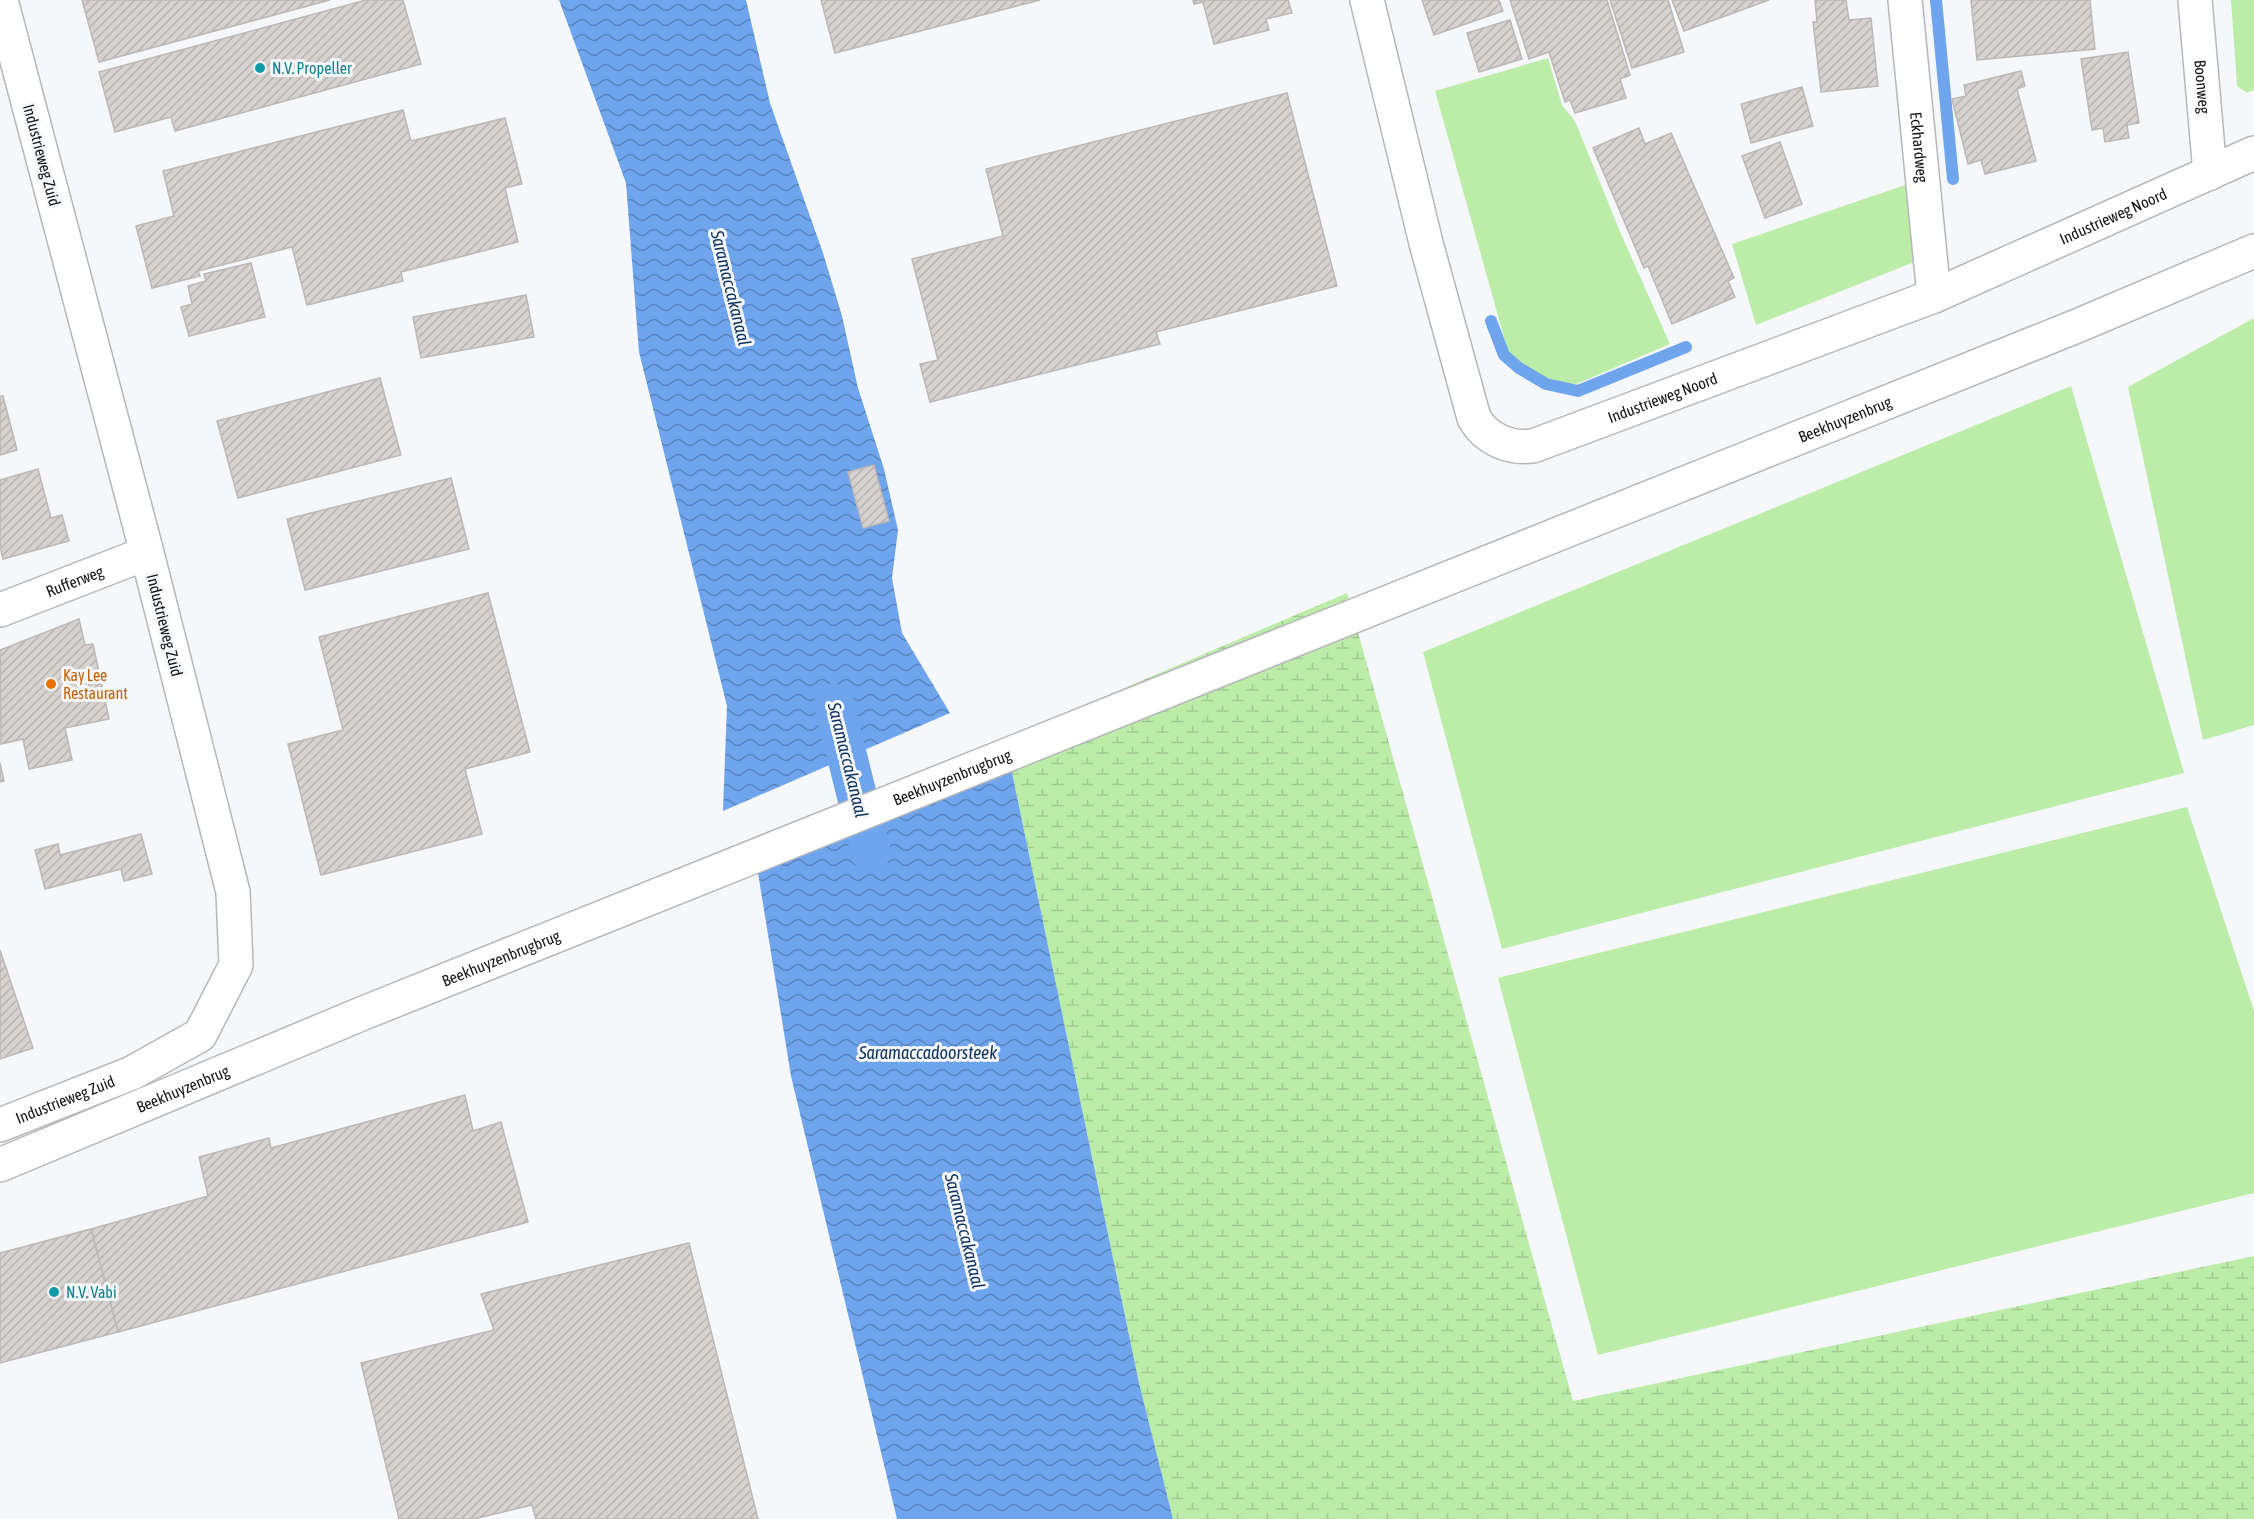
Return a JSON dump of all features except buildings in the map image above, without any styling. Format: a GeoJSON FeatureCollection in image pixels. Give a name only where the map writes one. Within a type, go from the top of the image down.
{"type":"FeatureCollection","features":[{"type":"Feature","properties":{"kind":"street","name":"Industrieweg Zuid"},"geometry":{"type":"LineString","coordinates":[[0,1125],[132,1073],[200,1035],[236,965],[233,892],[147,553],[1,0]]}},
{"type":"Feature","properties":{"kind":"street","name":"Industrieweg Noord"},"geometry":{"type":"LineString","coordinates":[[1367,0],[1426,243],[1474,418],[1481,430],[1508,445],[1533,446],[1934,296],[2254,153]]}},
{"type":"Feature","properties":{"kind":"street","name":"Eckhardweg"},"geometry":{"type":"LineString","coordinates":[[1905,0],[1934,296]]}},
{"type":"Feature","properties":{"kind":"street","name":"Boonweg"},"geometry":{"type":"LineString","coordinates":[[2194,0],[2210,173]]}},
{"type":"Feature","properties":{"kind":"street","name":"Beekhuyzenbrug"},"geometry":{"type":"LineString","coordinates":[[1437,584],[2077,326],[2254,251]]}},
{"type":"Feature","properties":{"kind":"street","name":"Rufferweg"},"geometry":{"type":"LineString","coordinates":[[0,610],[147,553]]}},
{"type":"Feature","properties":{"kind":"street","name":"Beekhuyzenbrugbrug"},"geometry":{"type":"LineString","coordinates":[[366,1012],[1437,584]]}},
{"type":"Feature","properties":{"kind":"street","name":"Beekhuyzenbrug"},"geometry":{"type":"LineString","coordinates":[[0,1165],[366,1012]]}},
{"type":"Feature","properties":{"kind":"green space"},"geometry":{"type":"Polygon","coordinates":[[[2231,0],[2254,0],[2254,90],[2247,93],[2237,86],[2231,0]]]}},
{"type":"Feature","properties":{"kind":"green space"},"geometry":{"type":"Polygon","coordinates":[[[1548,58],[1562,105],[1575,121],[1621,234],[1670,344],[1574,385],[1543,377],[1509,355],[1435,91],[1548,58]]]}},
{"type":"Feature","properties":{"kind":"green space"},"geometry":{"type":"Polygon","coordinates":[[[1914,182],[1922,259],[1756,325],[1732,244],[1914,182]]]}},
{"type":"Feature","properties":{"kind":"green space"},"geometry":{"type":"Polygon","coordinates":[[[2254,318],[2254,725],[2203,740],[2128,387],[2254,318]]]}},
{"type":"Feature","properties":{"kind":"green space"},"geometry":{"type":"Polygon","coordinates":[[[2071,386],[2184,773],[1502,949],[1423,652],[2071,386]]]}},
{"type":"Feature","properties":{"kind":"green space"},"geometry":{"type":"Polygon","coordinates":[[[1347,593],[1573,1401],[2254,1256],[2254,1519],[1173,1519],[1139,1383],[1005,739],[1347,593]]]}},
{"type":"Feature","properties":{"kind":"green space"},"geometry":{"type":"Polygon","coordinates":[[[2187,807],[2254,1011],[2254,1193],[1598,1355],[1498,978],[2187,807]]]}},
{"type":"Feature","properties":{"kind":"water"},"geometry":{"type":"Polygon","coordinates":[[[559,0],[746,0],[770,103],[823,253],[842,316],[858,388],[884,469],[898,530],[892,578],[902,633],[950,713],[723,811],[727,706],[639,352],[626,183],[559,0]]]}},
{"type":"Feature","properties":{"kind":"water","name":"Saramaccadoorsteek"},"geometry":{"type":"Polygon","coordinates":[[[1005,739],[1139,1383],[1173,1519],[897,1519],[791,1076],[758,873],[1005,739]]]}},
{"type":"Feature","properties":{"kind":"waterway"},"geometry":{"type":"LineString","coordinates":[[1936,0],[1953,179]]}},
{"type":"Feature","properties":{"kind":"waterway"},"geometry":{"type":"LineString","coordinates":[[1491,321],[1504,355],[1519,368],[1546,384],[1578,391],[1686,347]]}},
{"type":"Feature","properties":{"kind":"waterway","name":"Saramaccakanaal"},"geometry":{"type":"LineString","coordinates":[[834,704],[871,852]]}},
{"type":"Feature","properties":{"kind":"place","name":"N.V. Propeller"},"geometry":{"type":"Point","coordinates":[260,68]}},
{"type":"Feature","properties":{"kind":"place","name":"Kay Lee Restaurant"},"geometry":{"type":"Point","coordinates":[51,684]}},
{"type":"Feature","properties":{"kind":"place","name":"N.V. Vabi"},"geometry":{"type":"Point","coordinates":[54,1292]}}]}
